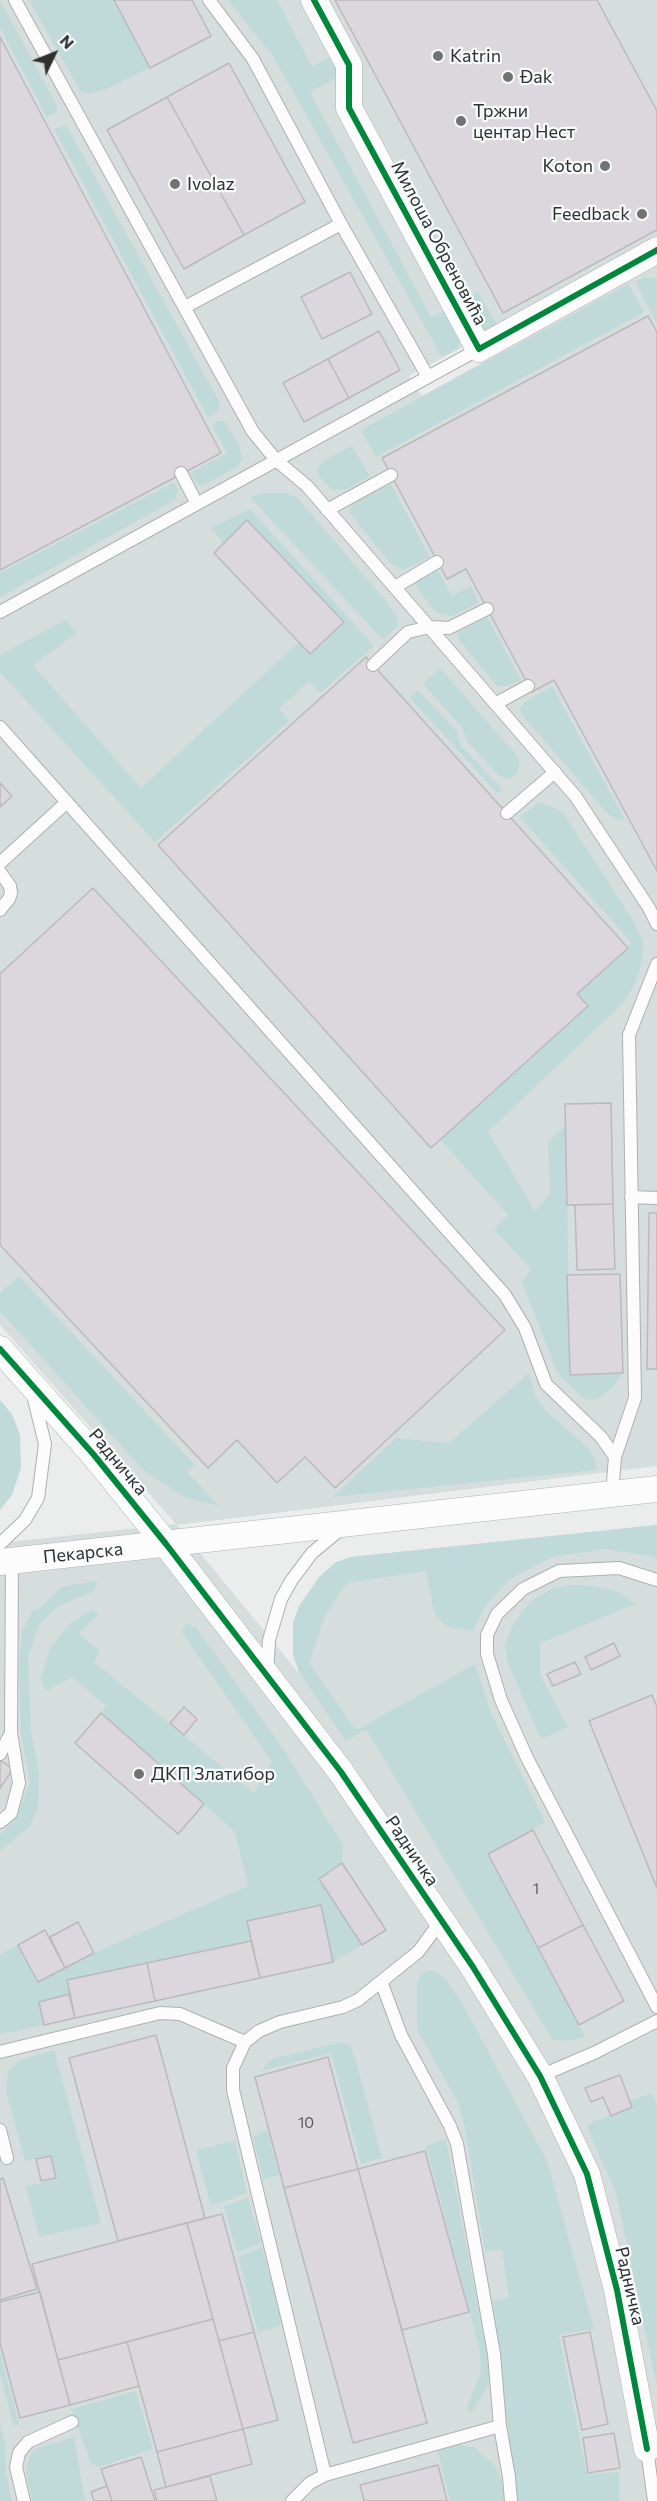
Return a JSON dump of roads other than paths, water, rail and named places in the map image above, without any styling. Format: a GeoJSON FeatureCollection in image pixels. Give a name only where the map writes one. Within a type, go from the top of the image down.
{"type":"FeatureCollection","features":[{"type":"Feature","properties":{"kind":"street","name":"Милоша Обреновића"},"geometry":{"type":"LineString","coordinates":[[314,0],[349,65],[349,108],[478,349],[657,250]]}},
{"type":"Feature","properties":{"kind":"street","name":"Радничка"},"geometry":{"type":"LineString","coordinates":[[0,1349],[94,1455],[166,1544],[341,1772],[441,1921],[540,2076],[587,2174],[617,2290],[647,2449]]}},
{"type":"Feature","properties":{"kind":"street"},"geometry":{"type":"LineString","coordinates":[[166,1544],[657,1490]]}},
{"type":"Feature","properties":{"kind":"street","name":"Пекарска"},"geometry":{"type":"LineString","coordinates":[[4,1556],[166,1544]]}},
{"type":"Feature","properties":{"kind":"lane"},"geometry":{"type":"LineString","coordinates":[[15,0],[253,432],[276,460],[307,486],[576,797],[649,908],[657,924]]}},
{"type":"Feature","properties":{"kind":"lane"},"geometry":{"type":"LineString","coordinates":[[209,0],[253,59],[341,224],[428,377]]}},
{"type":"Feature","properties":{"kind":"lane"},"geometry":{"type":"LineString","coordinates":[[184,306],[341,224]]}},
{"type":"Feature","properties":{"kind":"lane"},"geometry":{"type":"LineString","coordinates":[[0,612],[478,349]]}},
{"type":"Feature","properties":{"kind":"lane"},"geometry":{"type":"LineString","coordinates":[[181,473],[197,504]]}},
{"type":"Feature","properties":{"kind":"lane"},"geometry":{"type":"LineString","coordinates":[[327,510],[391,475]]}},
{"type":"Feature","properties":{"kind":"lane"},"geometry":{"type":"LineString","coordinates":[[395,587],[437,562]]}},
{"type":"Feature","properties":{"kind":"lane"},"geometry":{"type":"LineString","coordinates":[[373,664],[408,632],[430,627],[449,628],[487,609]]}},
{"type":"Feature","properties":{"kind":"lane"},"geometry":{"type":"LineString","coordinates":[[495,704],[528,686]]}},
{"type":"Feature","properties":{"kind":"lane"},"geometry":{"type":"LineString","coordinates":[[0,727],[505,1295],[525,1328],[546,1384],[601,1437],[615,1457]]}},
{"type":"Feature","properties":{"kind":"lane"},"geometry":{"type":"LineString","coordinates":[[507,813],[555,772]]}},
{"type":"Feature","properties":{"kind":"lane"},"geometry":{"type":"LineString","coordinates":[[0,863],[68,802]]}},
{"type":"Feature","properties":{"kind":"lane"},"geometry":{"type":"LineString","coordinates":[[0,872],[10,886],[10,893],[9,899],[0,910]]}},
{"type":"Feature","properties":{"kind":"lane"},"geometry":{"type":"LineString","coordinates":[[612,1494],[615,1457],[635,1398],[629,1035],[657,964]]}},
{"type":"Feature","properties":{"kind":"lane"},"geometry":{"type":"LineString","coordinates":[[631,1197],[657,1198]]}},
{"type":"Feature","properties":{"kind":"lane"},"geometry":{"type":"LineString","coordinates":[[0,1822],[10,1813],[19,1783],[11,1733],[11,1616],[4,1556],[38,1497],[44,1467],[45,1444],[29,1382]]}},
{"type":"Feature","properties":{"kind":"lane"},"geometry":{"type":"LineString","coordinates":[[267,1673],[269,1640],[277,1606],[312,1553],[347,1523]]}},
{"type":"Feature","properties":{"kind":"lane"},"geometry":{"type":"LineString","coordinates":[[657,1580],[619,1568],[559,1571],[523,1589],[497,1614],[487,1635],[487,1654],[501,1700],[527,1758],[657,2007]]}},
{"type":"Feature","properties":{"kind":"lane"},"geometry":{"type":"LineString","coordinates":[[0,1634],[11,1616]]}},
{"type":"Feature","properties":{"kind":"lane"},"geometry":{"type":"LineString","coordinates":[[0,1663],[10,1644]]}},
{"type":"Feature","properties":{"kind":"lane"},"geometry":{"type":"LineString","coordinates":[[0,1755],[11,1733]]}},
{"type":"Feature","properties":{"kind":"lane"},"geometry":{"type":"LineString","coordinates":[[325,2475],[233,2090],[233,2068],[245,2042],[259,2031],[280,2022],[343,2007],[358,2000],[418,1952],[441,1921]]}},
{"type":"Feature","properties":{"kind":"lane"},"geometry":{"type":"LineString","coordinates":[[382,1983],[401,2035],[450,2126],[457,2144],[494,2354],[500,2426],[511,2501]]}},
{"type":"Feature","properties":{"kind":"lane"},"geometry":{"type":"LineString","coordinates":[[0,2052],[160,2013],[180,2014],[245,2042]]}},
{"type":"Feature","properties":{"kind":"lane"},"geometry":{"type":"LineString","coordinates":[[540,2076],[584,2058],[657,2021]]}},
{"type":"Feature","properties":{"kind":"lane"},"geometry":{"type":"LineString","coordinates":[[0,2130],[7,2158]]}},
{"type":"Feature","properties":{"kind":"lane"},"geometry":{"type":"LineString","coordinates":[[24,2501],[16,2467],[19,2453],[28,2442],[72,2422]]}},
{"type":"Feature","properties":{"kind":"lane"},"geometry":{"type":"LineString","coordinates":[[292,2501],[310,2483],[325,2475],[500,2426]]}},
{"type":"Feature","properties":{"kind":"lane"},"geometry":{"type":"LineString","coordinates":[[647,2449],[654,2501]]}},
{"type":"Feature","properties":{"kind":"place","name":"Katrin"},"geometry":{"type":"Point","coordinates":[438,56]}},
{"type":"Feature","properties":{"kind":"place","name":"Đak"},"geometry":{"type":"Point","coordinates":[508,77]}},
{"type":"Feature","properties":{"kind":"place","name":"Тржни центар Нест"},"geometry":{"type":"Point","coordinates":[461,121]}},
{"type":"Feature","properties":{"kind":"place","name":"Koton"},"geometry":{"type":"Point","coordinates":[605,166]}},
{"type":"Feature","properties":{"kind":"place","name":"Ivolaz"},"geometry":{"type":"Point","coordinates":[175,184]}},
{"type":"Feature","properties":{"kind":"place","name":"Feedback"},"geometry":{"type":"Point","coordinates":[642,214]}},
{"type":"Feature","properties":{"kind":"place","name":"ДКП Златибор"},"geometry":{"type":"Point","coordinates":[139,1774]}}]}
